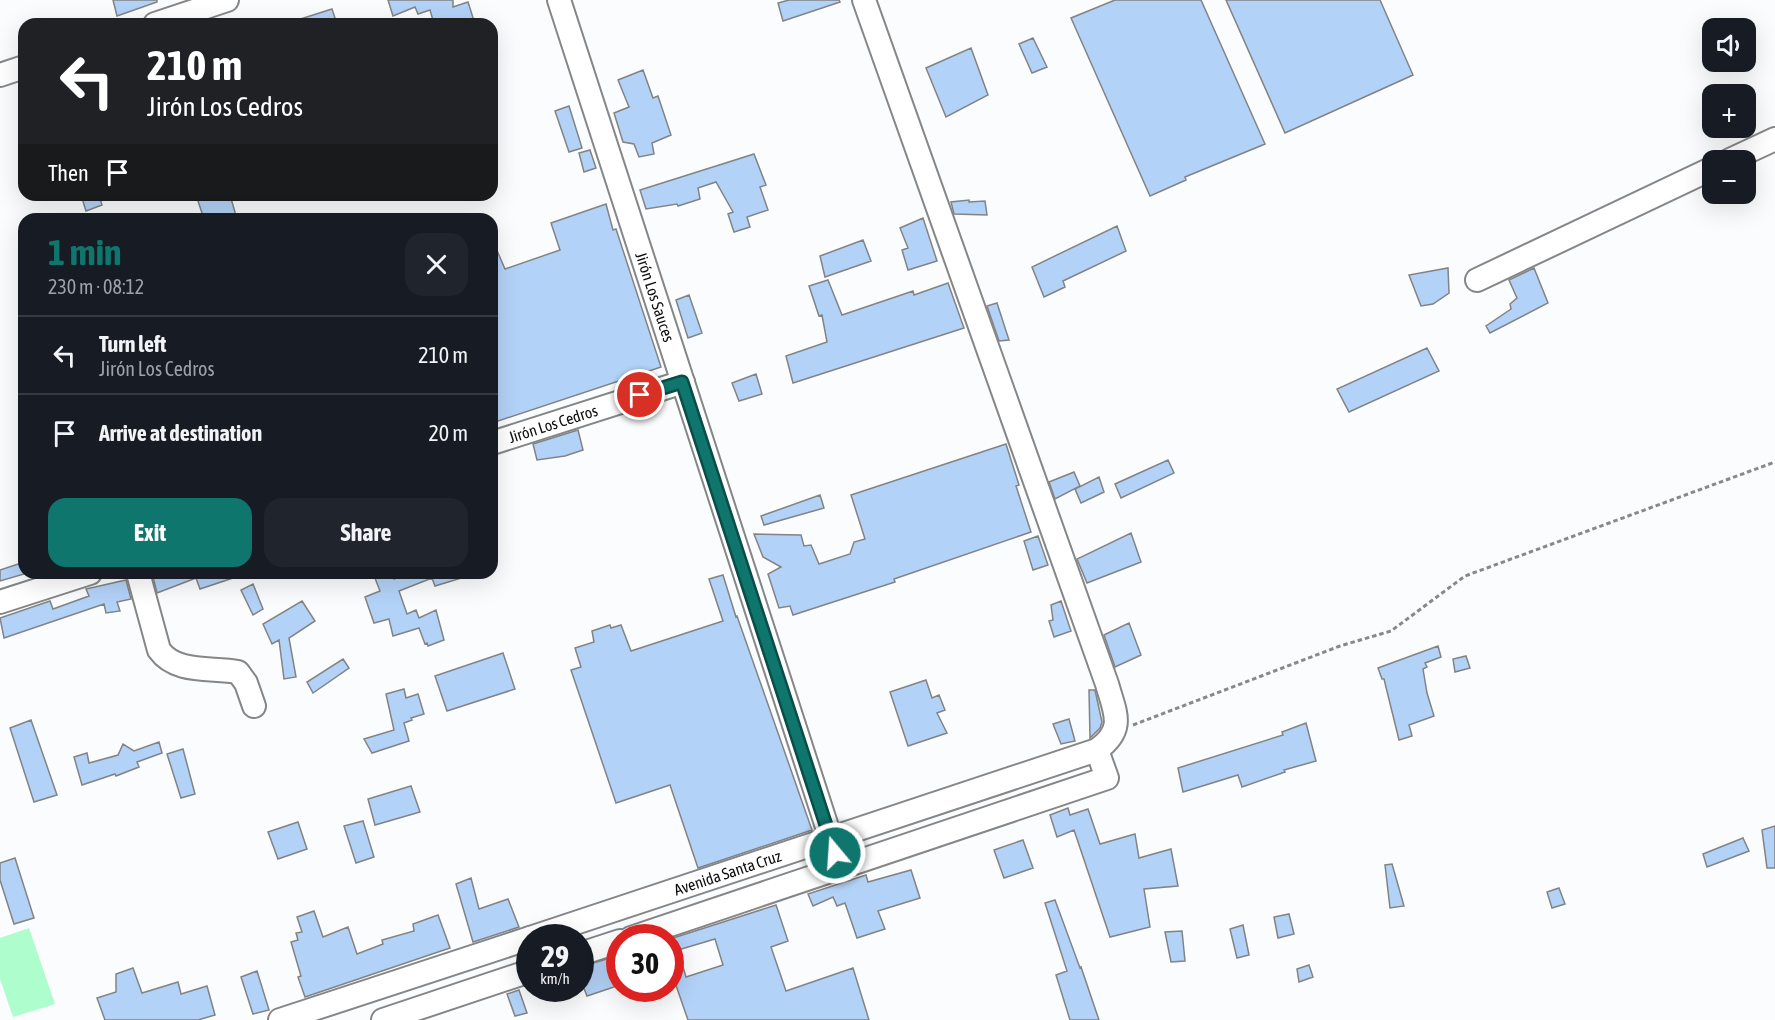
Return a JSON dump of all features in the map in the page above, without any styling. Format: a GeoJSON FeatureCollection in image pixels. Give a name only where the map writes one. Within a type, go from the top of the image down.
{"type":"FeatureCollection","features":[{"type":"Feature","properties":{"kind":"street"},"geometry":{"type":"LineString","coordinates":[[164,18],[180,7],[227,0]]}},
{"type":"Feature","properties":{"kind":"street","name":"Jirón Los Sauces"},"geometry":{"type":"LineString","coordinates":[[559,0],[840,867]]}},
{"type":"Feature","properties":{"kind":"street"},"geometry":{"type":"LineString","coordinates":[[864,0],[1107,684],[1117,721],[1115,732],[1108,742],[1097,750]]}},
{"type":"Feature","properties":{"kind":"street"},"geometry":{"type":"LineString","coordinates":[[0,75],[18,69]]}},
{"type":"Feature","properties":{"kind":"street"},"geometry":{"type":"LineString","coordinates":[[1751,150],[1775,139]]}},
{"type":"Feature","properties":{"kind":"street"},"geometry":{"type":"LineString","coordinates":[[1477,280],[1702,173]]}},
{"type":"Feature","properties":{"kind":"street","name":"Jirón Los Cedros"},"geometry":{"type":"LineString","coordinates":[[498,441],[682,382]]}},
{"type":"Feature","properties":{"kind":"street"},"geometry":{"type":"LineString","coordinates":[[0,602],[71,579]]}},
{"type":"Feature","properties":{"kind":"street"},"geometry":{"type":"LineString","coordinates":[[140,579],[159,650],[166,660],[175,665],[238,672],[246,683],[254,706]]}},
{"type":"Feature","properties":{"kind":"street","name":"Avenida Santa Cruz"},"geometry":{"type":"LineString","coordinates":[[572,924],[1097,750],[1107,778],[672,924]]}},
{"type":"Feature","properties":{"kind":"street","name":"Avenida Santa Cruz"},"geometry":{"type":"LineString","coordinates":[[280,1020],[516,943]]}},
{"type":"Feature","properties":{"kind":"street"},"geometry":{"type":"LineString","coordinates":[[423,973],[436,1012]]}},
{"type":"Feature","properties":{"kind":"street"},"geometry":{"type":"LineString","coordinates":[[383,1020],[436,1012],[516,977]]}},
{"type":"Feature","properties":{"kind":"path"},"geometry":{"type":"LineString","coordinates":[[1115,732],[1340,646],[1391,631],[1465,576],[1775,462]]}},
{"type":"Feature","properties":{"kind":"green space"},"geometry":{"type":"Polygon","coordinates":[[[29,928],[55,1004],[13,1017],[0,979],[0,938],[29,928]]]}},
{"type":"Feature","properties":{"kind":"building"},"geometry":{"type":"Polygon","coordinates":[[[113,0],[157,0],[157,2],[117,16],[113,0]]]}},
{"type":"Feature","properties":{"kind":"building"},"geometry":{"type":"Polygon","coordinates":[[[388,0],[453,0],[453,7],[468,2],[473,18],[432,18],[430,10],[418,14],[415,7],[393,16],[388,0]]]}},
{"type":"Feature","properties":{"kind":"building"},"geometry":{"type":"Polygon","coordinates":[[[789,0],[839,0],[840,2],[783,21],[778,3],[789,0]]]}},
{"type":"Feature","properties":{"kind":"building"},"geometry":{"type":"Polygon","coordinates":[[[1115,0],[1201,0],[1265,144],[1185,177],[1186,180],[1150,196],[1071,18],[1115,0]]]}},
{"type":"Feature","properties":{"kind":"building"},"geometry":{"type":"Polygon","coordinates":[[[1226,0],[1380,0],[1413,75],[1285,133],[1226,0]]]}},
{"type":"Feature","properties":{"kind":"building"},"geometry":{"type":"Polygon","coordinates":[[[332,9],[335,18],[304,18],[332,9]]]}},
{"type":"Feature","properties":{"kind":"building"},"geometry":{"type":"Polygon","coordinates":[[[1033,38],[1047,67],[1032,73],[1019,44],[1033,38]]]}},
{"type":"Feature","properties":{"kind":"building"},"geometry":{"type":"Polygon","coordinates":[[[971,48],[988,95],[946,117],[926,68],[971,48]]]}},
{"type":"Feature","properties":{"kind":"building"},"geometry":{"type":"Polygon","coordinates":[[[643,70],[653,98],[658,96],[671,135],[652,143],[654,154],[639,157],[634,144],[623,142],[614,113],[629,107],[618,80],[643,70]]]}},
{"type":"Feature","properties":{"kind":"building"},"geometry":{"type":"Polygon","coordinates":[[[569,106],[582,148],[569,152],[555,111],[569,106]]]}},
{"type":"Feature","properties":{"kind":"building"},"geometry":{"type":"Polygon","coordinates":[[[590,150],[596,168],[584,172],[579,153],[590,150]]]}},
{"type":"Feature","properties":{"kind":"building"},"geometry":{"type":"Polygon","coordinates":[[[754,154],[766,185],[760,187],[768,210],[747,217],[750,227],[734,232],[728,214],[733,212],[716,182],[698,188],[700,199],[678,206],[677,204],[646,209],[640,190],[754,154]]]}},
{"type":"Feature","properties":{"kind":"building"},"geometry":{"type":"Polygon","coordinates":[[[969,200],[969,202],[985,201],[987,215],[954,214],[951,202],[969,200]]]}},
{"type":"Feature","properties":{"kind":"building"},"geometry":{"type":"Polygon","coordinates":[[[83,201],[101,201],[102,205],[86,211],[83,201]]]}},
{"type":"Feature","properties":{"kind":"building"},"geometry":{"type":"Polygon","coordinates":[[[198,201],[232,201],[235,213],[202,213],[198,201]]]}},
{"type":"Feature","properties":{"kind":"building"},"geometry":{"type":"Polygon","coordinates":[[[606,204],[661,367],[498,421],[498,253],[505,269],[560,250],[551,223],[606,204]]]}},
{"type":"Feature","properties":{"kind":"building"},"geometry":{"type":"Polygon","coordinates":[[[923,218],[937,261],[908,270],[902,250],[908,248],[900,228],[923,218]]]}},
{"type":"Feature","properties":{"kind":"building"},"geometry":{"type":"Polygon","coordinates":[[[1117,226],[1126,251],[1063,281],[1065,287],[1044,297],[1032,267],[1117,226]]]}},
{"type":"Feature","properties":{"kind":"building"},"geometry":{"type":"Polygon","coordinates":[[[863,240],[871,261],[825,277],[820,256],[863,240]]]}},
{"type":"Feature","properties":{"kind":"building"},"geometry":{"type":"Polygon","coordinates":[[[1448,268],[1449,293],[1433,304],[1421,306],[1409,275],[1448,268]]]}},
{"type":"Feature","properties":{"kind":"building"},"geometry":{"type":"Polygon","coordinates":[[[1534,268],[1548,303],[1490,333],[1486,326],[1511,309],[1510,304],[1517,298],[1509,280],[1534,268]]]}},
{"type":"Feature","properties":{"kind":"building"},"geometry":{"type":"Polygon","coordinates":[[[828,280],[842,315],[913,291],[914,295],[948,283],[964,328],[793,383],[786,356],[827,342],[822,315],[819,316],[809,286],[828,280]]]}},
{"type":"Feature","properties":{"kind":"building"},"geometry":{"type":"Polygon","coordinates":[[[689,295],[702,333],[688,338],[676,300],[689,295]]]}},
{"type":"Feature","properties":{"kind":"building"},"geometry":{"type":"Polygon","coordinates":[[[997,303],[1009,340],[999,341],[987,306],[997,303]]]}},
{"type":"Feature","properties":{"kind":"building"},"geometry":{"type":"Polygon","coordinates":[[[1427,348],[1439,371],[1349,412],[1337,389],[1427,348]]]}},
{"type":"Feature","properties":{"kind":"building"},"geometry":{"type":"Polygon","coordinates":[[[756,374],[762,394],[739,401],[732,383],[756,374]]]}},
{"type":"Feature","properties":{"kind":"building"},"geometry":{"type":"Polygon","coordinates":[[[578,430],[583,450],[565,456],[537,460],[533,444],[578,430]]]}},
{"type":"Feature","properties":{"kind":"building"},"geometry":{"type":"Polygon","coordinates":[[[1006,444],[1019,485],[1016,486],[1031,532],[894,579],[895,582],[793,615],[790,606],[779,608],[768,574],[781,567],[763,557],[754,534],[801,535],[804,546],[811,545],[819,564],[850,554],[854,542],[865,539],[851,495],[1006,444]]]}},
{"type":"Feature","properties":{"kind":"building"},"geometry":{"type":"Polygon","coordinates":[[[1168,460],[1174,473],[1121,498],[1115,484],[1168,460]]]}},
{"type":"Feature","properties":{"kind":"building"},"geometry":{"type":"Polygon","coordinates":[[[1074,472],[1080,486],[1055,499],[1049,482],[1074,472]]]}},
{"type":"Feature","properties":{"kind":"building"},"geometry":{"type":"Polygon","coordinates":[[[1099,477],[1104,492],[1081,503],[1075,489],[1099,477]]]}},
{"type":"Feature","properties":{"kind":"building"},"geometry":{"type":"Polygon","coordinates":[[[820,495],[824,508],[764,525],[761,516],[820,495]]]}},
{"type":"Feature","properties":{"kind":"building"},"geometry":{"type":"Polygon","coordinates":[[[1131,533],[1141,562],[1087,583],[1077,559],[1131,533]]]}},
{"type":"Feature","properties":{"kind":"building"},"geometry":{"type":"Polygon","coordinates":[[[1038,536],[1048,565],[1033,570],[1024,541],[1038,536]]]}},
{"type":"Feature","properties":{"kind":"building"},"geometry":{"type":"Polygon","coordinates":[[[18,564],[18,576],[0,581],[0,570],[18,564]]]}},
{"type":"Feature","properties":{"kind":"building"},"geometry":{"type":"Polygon","coordinates":[[[723,575],[812,830],[698,868],[670,785],[616,803],[571,670],[581,667],[575,648],[594,642],[592,631],[610,625],[611,628],[621,625],[631,651],[723,621],[709,579],[723,575]]]}},
{"type":"Feature","properties":{"kind":"building"},"geometry":{"type":"Polygon","coordinates":[[[154,579],[193,579],[157,593],[154,579]]]}},
{"type":"Feature","properties":{"kind":"building"},"geometry":{"type":"Polygon","coordinates":[[[196,579],[230,579],[200,589],[196,579]]]}},
{"type":"Feature","properties":{"kind":"building"},"geometry":{"type":"Polygon","coordinates":[[[375,579],[429,579],[399,591],[407,614],[416,610],[419,618],[436,610],[444,640],[428,646],[419,628],[393,636],[389,619],[374,623],[365,597],[380,591],[375,579]]]}},
{"type":"Feature","properties":{"kind":"building"},"geometry":{"type":"Polygon","coordinates":[[[432,579],[458,579],[435,586],[432,579]]]}},
{"type":"Feature","properties":{"kind":"building"},"geometry":{"type":"Polygon","coordinates":[[[126,580],[131,599],[117,602],[120,611],[106,613],[104,604],[4,638],[0,618],[50,601],[53,609],[89,596],[86,589],[126,580]]]}},
{"type":"Feature","properties":{"kind":"building"},"geometry":{"type":"Polygon","coordinates":[[[253,584],[263,609],[253,615],[241,590],[253,584]]]}},
{"type":"Feature","properties":{"kind":"building"},"geometry":{"type":"Polygon","coordinates":[[[302,601],[315,621],[289,638],[296,677],[284,679],[279,640],[272,644],[263,624],[302,601]]]}},
{"type":"Feature","properties":{"kind":"building"},"geometry":{"type":"Polygon","coordinates":[[[1061,601],[1071,631],[1054,637],[1049,621],[1053,620],[1051,605],[1061,601]]]}},
{"type":"Feature","properties":{"kind":"building"},"geometry":{"type":"Polygon","coordinates":[[[1129,623],[1141,655],[1115,667],[1104,635],[1129,623]]]}},
{"type":"Feature","properties":{"kind":"building"},"geometry":{"type":"Polygon","coordinates":[[[1438,646],[1441,657],[1425,663],[1427,667],[1423,669],[1434,716],[1409,725],[1412,736],[1399,740],[1384,679],[1378,668],[1438,646]]]}},
{"type":"Feature","properties":{"kind":"building"},"geometry":{"type":"Polygon","coordinates":[[[503,653],[515,689],[447,711],[435,676],[503,653]]]}},
{"type":"Feature","properties":{"kind":"building"},"geometry":{"type":"Polygon","coordinates":[[[1466,656],[1470,668],[1455,672],[1453,659],[1466,656]]]}},
{"type":"Feature","properties":{"kind":"building"},"geometry":{"type":"Polygon","coordinates":[[[343,659],[349,668],[313,693],[307,682],[343,659]]]}},
{"type":"Feature","properties":{"kind":"building"},"geometry":{"type":"Polygon","coordinates":[[[926,680],[932,698],[939,695],[945,710],[937,713],[947,733],[908,746],[890,692],[926,680]]]}},
{"type":"Feature","properties":{"kind":"building"},"geometry":{"type":"Polygon","coordinates":[[[404,689],[406,698],[418,694],[424,714],[404,723],[409,741],[372,753],[364,739],[394,730],[386,694],[404,689]]]}},
{"type":"Feature","properties":{"kind":"building"},"geometry":{"type":"Polygon","coordinates":[[[1089,690],[1095,690],[1102,722],[1100,728],[1090,738],[1089,690]]]}},
{"type":"Feature","properties":{"kind":"building"},"geometry":{"type":"Polygon","coordinates":[[[1069,719],[1075,741],[1061,744],[1053,724],[1069,719]]]}},
{"type":"Feature","properties":{"kind":"building"},"geometry":{"type":"Polygon","coordinates":[[[31,720],[57,795],[34,802],[10,728],[31,720]]]}},
{"type":"Feature","properties":{"kind":"building"},"geometry":{"type":"Polygon","coordinates":[[[1306,723],[1316,761],[1284,770],[1285,772],[1242,787],[1238,775],[1183,792],[1178,768],[1283,735],[1282,732],[1306,723]]]}},
{"type":"Feature","properties":{"kind":"building"},"geometry":{"type":"Polygon","coordinates":[[[159,742],[162,753],[137,762],[139,767],[82,785],[74,757],[87,753],[89,763],[118,755],[123,744],[134,751],[159,742]]]}},
{"type":"Feature","properties":{"kind":"building"},"geometry":{"type":"Polygon","coordinates":[[[183,749],[195,794],[181,798],[167,754],[183,749]]]}},
{"type":"Feature","properties":{"kind":"building"},"geometry":{"type":"Polygon","coordinates":[[[411,786],[420,812],[375,825],[368,799],[411,786]]]}},
{"type":"Feature","properties":{"kind":"building"},"geometry":{"type":"Polygon","coordinates":[[[1068,808],[1070,815],[1088,809],[1100,844],[1135,834],[1139,858],[1171,849],[1178,886],[1144,889],[1150,927],[1110,937],[1074,830],[1057,837],[1050,815],[1068,808]]]}},
{"type":"Feature","properties":{"kind":"building"},"geometry":{"type":"Polygon","coordinates":[[[363,821],[374,857],[356,863],[344,826],[363,821]]]}},
{"type":"Feature","properties":{"kind":"building"},"geometry":{"type":"Polygon","coordinates":[[[298,822],[307,849],[278,859],[268,832],[298,822]]]}},
{"type":"Feature","properties":{"kind":"building"},"geometry":{"type":"Polygon","coordinates":[[[1775,826],[1775,868],[1767,868],[1762,830],[1775,826]]]}},
{"type":"Feature","properties":{"kind":"building"},"geometry":{"type":"Polygon","coordinates":[[[1743,838],[1749,851],[1707,867],[1703,854],[1743,838]]]}},
{"type":"Feature","properties":{"kind":"building"},"geometry":{"type":"Polygon","coordinates":[[[1023,840],[1033,868],[1004,878],[994,850],[1023,840]]]}},
{"type":"Feature","properties":{"kind":"building"},"geometry":{"type":"Polygon","coordinates":[[[15,858],[34,918],[14,924],[0,880],[0,863],[15,858]]]}},
{"type":"Feature","properties":{"kind":"building"},"geometry":{"type":"Polygon","coordinates":[[[1392,864],[1404,906],[1390,908],[1385,865],[1392,864]]]}},
{"type":"Feature","properties":{"kind":"building"},"geometry":{"type":"Polygon","coordinates":[[[911,870],[920,898],[878,911],[885,929],[857,938],[845,903],[837,906],[833,897],[813,906],[808,894],[866,875],[868,882],[911,870]]]}},
{"type":"Feature","properties":{"kind":"building"},"geometry":{"type":"Polygon","coordinates":[[[471,878],[479,909],[508,899],[518,924],[516,928],[473,942],[456,884],[471,878]]]}},
{"type":"Feature","properties":{"kind":"building"},"geometry":{"type":"Polygon","coordinates":[[[1559,888],[1565,904],[1552,908],[1547,892],[1559,888]]]}},
{"type":"Feature","properties":{"kind":"building"},"geometry":{"type":"Polygon","coordinates":[[[1055,900],[1099,1020],[1070,1020],[1056,975],[1067,971],[1045,903],[1055,900]]]}},
{"type":"Feature","properties":{"kind":"building"},"geometry":{"type":"Polygon","coordinates":[[[776,905],[788,941],[771,947],[786,991],[853,968],[869,1020],[688,1020],[682,1002],[684,1002],[684,970],[686,977],[723,965],[715,939],[684,948],[684,935],[776,905]]]}},
{"type":"Feature","properties":{"kind":"building"},"geometry":{"type":"Polygon","coordinates":[[[314,911],[323,937],[348,927],[357,954],[383,944],[382,940],[414,931],[413,924],[438,915],[450,948],[305,997],[298,977],[301,976],[291,942],[298,940],[296,933],[302,932],[297,917],[314,911]]]}},
{"type":"Feature","properties":{"kind":"building"},"geometry":{"type":"Polygon","coordinates":[[[1289,914],[1294,934],[1278,938],[1274,917],[1289,914]]]}},
{"type":"Feature","properties":{"kind":"building"},"geometry":{"type":"Polygon","coordinates":[[[1243,925],[1249,955],[1237,958],[1230,929],[1243,925]]]}},
{"type":"Feature","properties":{"kind":"building"},"geometry":{"type":"Polygon","coordinates":[[[1182,931],[1185,961],[1171,962],[1165,932],[1182,931]]]}},
{"type":"Feature","properties":{"kind":"building"},"geometry":{"type":"Polygon","coordinates":[[[606,959],[606,990],[594,994],[594,963],[606,959]]]}},
{"type":"Feature","properties":{"kind":"building"},"geometry":{"type":"Polygon","coordinates":[[[1309,965],[1313,977],[1299,982],[1297,969],[1309,965]]]}},
{"type":"Feature","properties":{"kind":"building"},"geometry":{"type":"Polygon","coordinates":[[[133,968],[142,993],[178,982],[181,994],[207,986],[215,1015],[198,1020],[105,1020],[97,998],[116,992],[116,974],[133,968]]]}},
{"type":"Feature","properties":{"kind":"building"},"geometry":{"type":"Polygon","coordinates":[[[257,971],[269,1010],[253,1014],[241,977],[257,971]]]}},
{"type":"Feature","properties":{"kind":"building"},"geometry":{"type":"Polygon","coordinates":[[[516,991],[516,1002],[523,1002],[527,1013],[515,1016],[507,994],[516,991]]]}},
{"type":"Feature","properties":{"kind":"route"},"geometry":{"type":"LineString","coordinates":[[640,395],[682,382],[835,853]]}}]}
